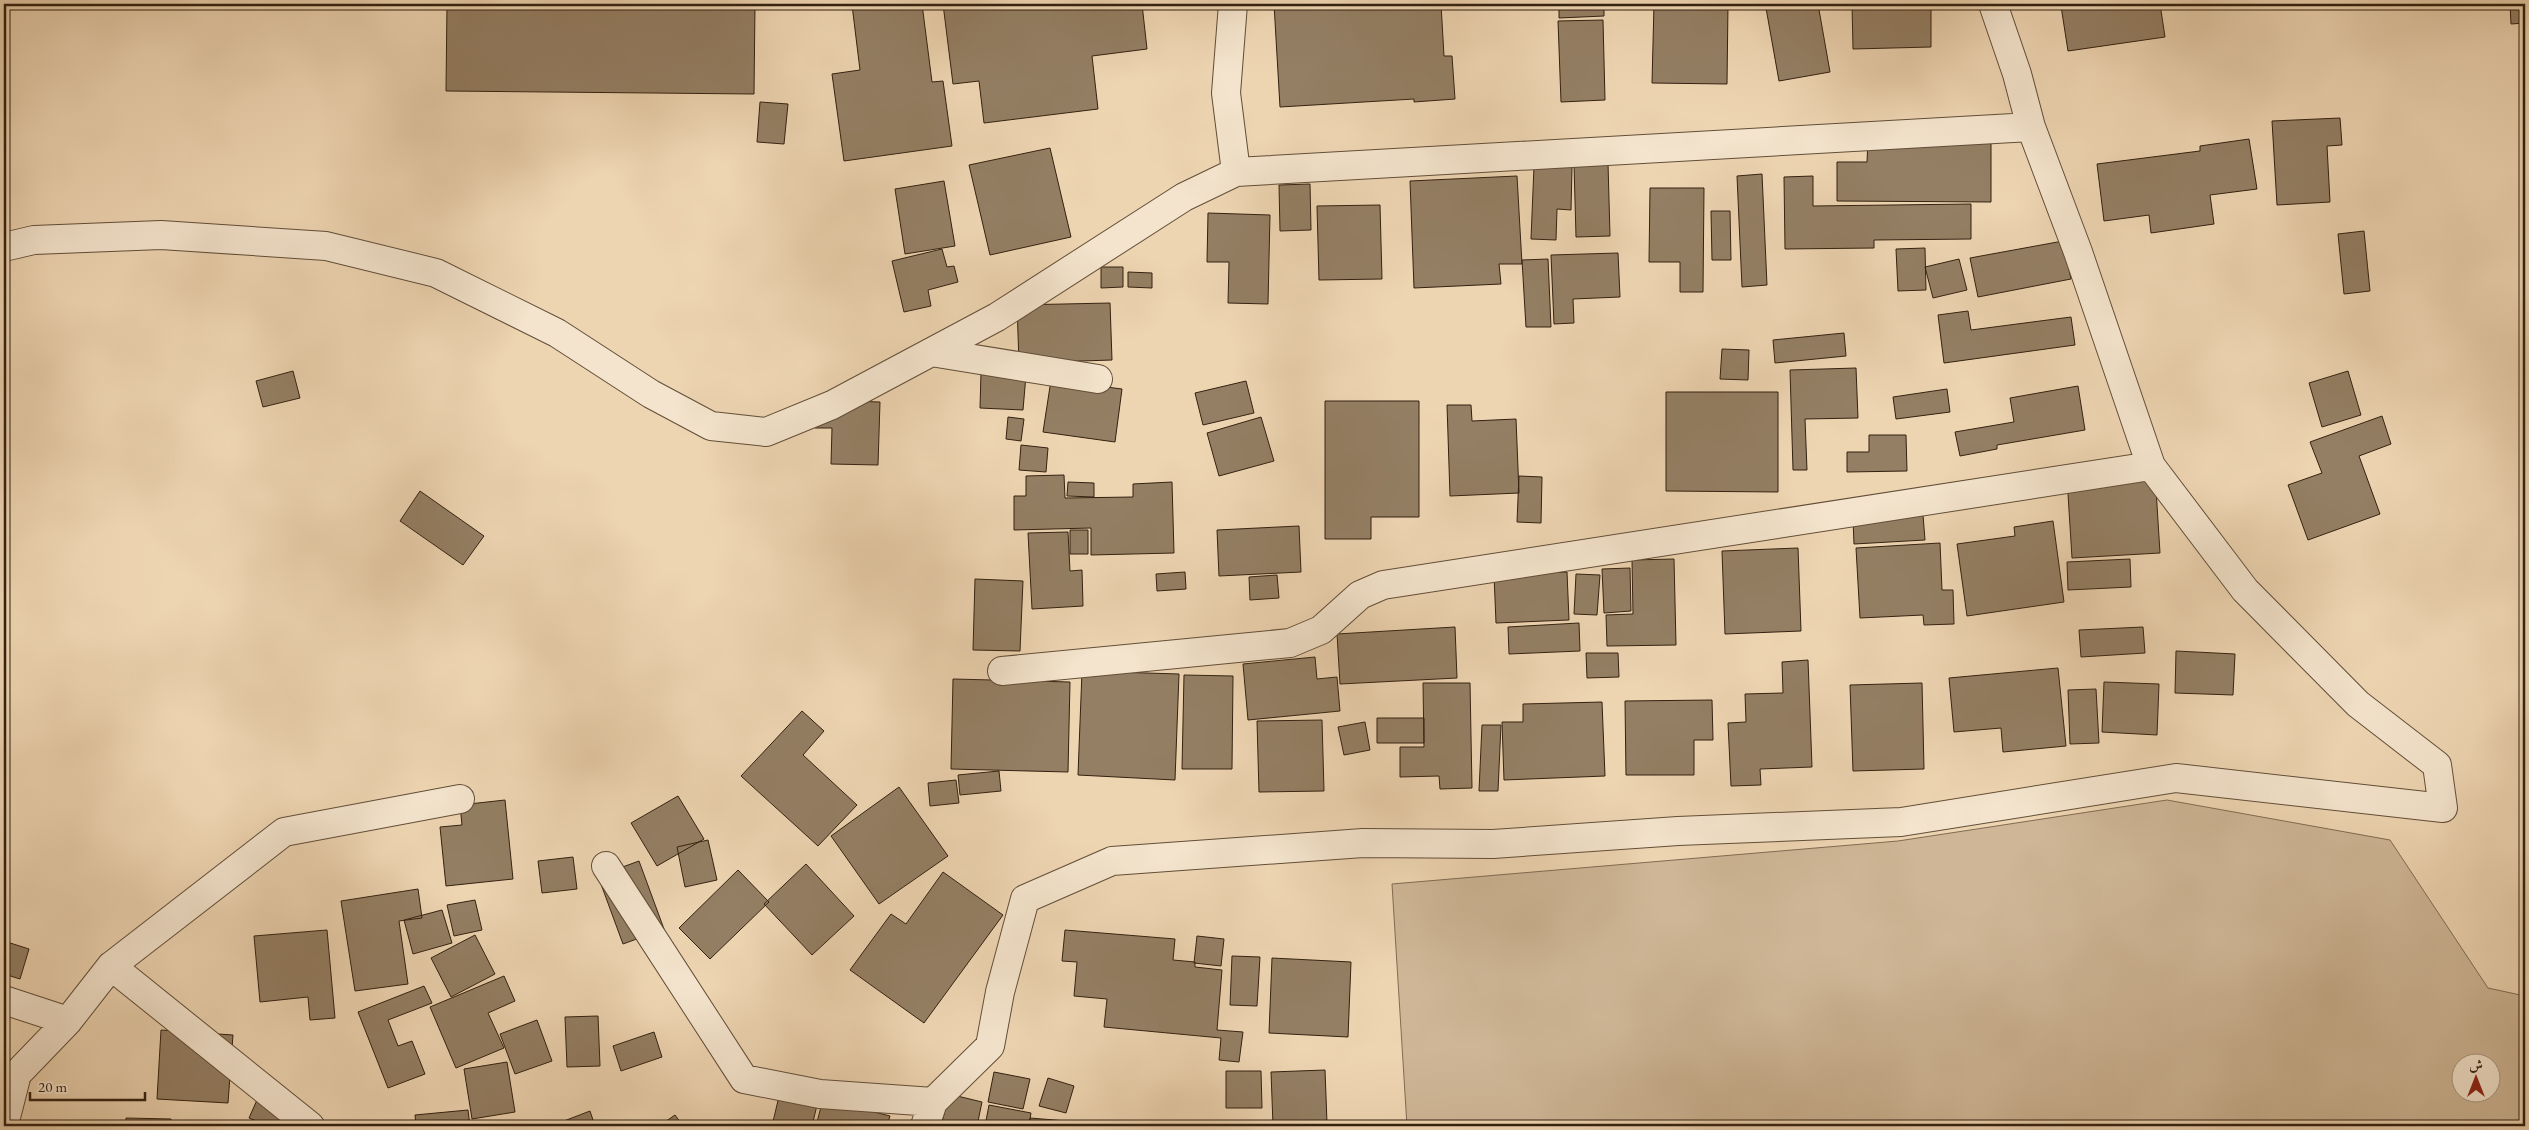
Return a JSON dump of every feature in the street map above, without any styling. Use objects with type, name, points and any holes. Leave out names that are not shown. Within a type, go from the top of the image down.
[{"type":"street","points":[[1233,4],[1226,93],[1236,172]]},
{"type":"street","points":[[606,866],[744,1079],[929,1114],[990,1046],[1000,992],[1024,899],[1112,861],[1363,843],[1493,844],[1678,831],[1901,822],[2176,778],[2443,808],[2437,765],[2358,704],[2245,590],[2151,466],[2078,252],[2031,127],[1993,4]]},
{"type":"street","points":[[4,247],[34,240],[161,235],[326,246],[436,273],[557,333],[651,394],[711,426],[766,432],[832,405],[997,317],[1184,197],[1236,172],[2031,127]]},
{"type":"street","points":[[931,352],[1098,379]]},
{"type":"street","points":[[1002,671],[1290,643],[1306,638],[1321,630],[1360,595],[1382,585],[2151,466]]},
{"type":"street","points":[[4,1125],[17,1074],[68,1021],[112,966],[284,832],[460,800]]},
{"type":"street","points":[[112,966],[310,1126]]},
{"type":"street","points":[[4,1000],[68,1021]]},
{"type":"shaded area","points":[[2167,800],[2390,840],[2488,988],[2525,996],[2525,1126],[1407,1126],[1392,884],[1898,841]]},
{"type":"building","points":[[447,4],[755,4],[754,94],[446,91]]},
{"type":"building","points":[[922,4],[932,82],[943,81],[952,146],[844,161],[832,74],[860,70],[852,5]]},
{"type":"building","points":[[943,4],[1142,4],[1147,49],[1092,56],[1098,109],[984,123],[979,81],[953,84]]},
{"type":"building","points":[[1274,4],[1441,4],[1444,56],[1452,56],[1455,99],[1414,102],[1414,99],[1280,107]]},
{"type":"building","points":[[1559,4],[1604,4],[1604,16],[1559,18]]},
{"type":"building","points":[[1654,4],[1728,4],[1727,84],[1652,83]]},
{"type":"building","points":[[1789,4],[1818,4],[1830,72],[1779,81],[1766,8]]},
{"type":"building","points":[[1852,4],[1931,4],[1931,47],[1853,49]]},
{"type":"building","points":[[2075,4],[2160,4],[2165,37],[2068,51],[2061,6]]},
{"type":"building","points":[[2510,4],[2525,4],[2525,23],[2511,24]]},
{"type":"building","points":[[1603,20],[1605,100],[1561,102],[1558,21]]},
{"type":"building","points":[[760,102],[788,104],[784,144],[757,142]]},
{"type":"building","points":[[2340,118],[2342,145],[2327,146],[2330,202],[2277,205],[2272,121]]},
{"type":"building","points":[[1868,139],[1991,139],[1991,202],[1837,201],[1837,162],[1867,162]]},
{"type":"building","points":[[2249,139],[2257,189],[2210,195],[2214,224],[2151,233],[2149,215],[2104,221],[2097,164],[2200,151],[2200,146]]},
{"type":"building","points":[[1050,148],[1071,237],[990,255],[969,165]]},
{"type":"building","points":[[1608,163],[1610,236],[1576,237],[1574,164]]},
{"type":"building","points":[[1534,166],[1572,167],[1571,210],[1557,209],[1556,240],[1531,239]]},
{"type":"building","points":[[1762,174],[1767,285],[1742,287],[1737,176]]},
{"type":"building","points":[[1517,176],[1522,264],[1499,264],[1501,284],[1414,288],[1410,181]]},
{"type":"building","points":[[1813,176],[1813,206],[1971,204],[1971,239],[1874,240],[1874,248],[1785,249],[1784,177]]},
{"type":"building","points":[[944,181],[955,246],[905,254],[895,189]]},
{"type":"building","points":[[1310,184],[1311,230],[1280,231],[1279,185]]},
{"type":"building","points":[[1650,188],[1704,188],[1703,292],[1680,292],[1680,262],[1649,262]]},
{"type":"building","points":[[1380,205],[1382,279],[1319,280],[1317,206]]},
{"type":"building","points":[[1711,211],[1730,211],[1731,260],[1712,260]]},
{"type":"building","points":[[1208,213],[1270,215],[1268,304],[1228,303],[1229,262],[1207,262]]},
{"type":"building","points":[[2364,231],[2370,291],[2344,294],[2338,234]]},
{"type":"building","points":[[2063,241],[2071,279],[1978,297],[1970,258]]},
{"type":"building","points":[[1925,248],[1926,290],[1898,291],[1896,249]]},
{"type":"building","points":[[942,249],[947,267],[954,266],[958,282],[928,290],[931,306],[904,312],[892,261]]},
{"type":"building","points":[[1618,253],[1620,297],[1573,299],[1574,323],[1554,324],[1551,255]]},
{"type":"building","points":[[1548,259],[1551,327],[1526,327],[1522,260]]},
{"type":"building","points":[[1959,259],[1967,290],[1933,298],[1925,267]]},
{"type":"building","points":[[1101,267],[1123,267],[1123,287],[1101,288]]},
{"type":"building","points":[[1128,272],[1152,273],[1152,288],[1128,287]]},
{"type":"building","points":[[1110,303],[1112,360],[1019,363],[1017,305]]},
{"type":"building","points":[[1968,311],[1971,330],[2071,317],[2075,345],[1944,363],[1938,315]]},
{"type":"building","points":[[1844,333],[1846,356],[1775,363],[1773,340]]},
{"type":"building","points":[[1722,349],[1749,350],[1748,380],[1720,379]]},
{"type":"building","points":[[1856,368],[1858,418],[1805,419],[1807,470],[1793,470],[1790,370]]},
{"type":"building","points":[[293,371],[300,398],[263,407],[256,381]]},
{"type":"building","points":[[2348,371],[2361,415],[2322,427],[2309,383]]},
{"type":"building","points":[[981,373],[1026,375],[1023,410],[980,408]]},
{"type":"building","points":[[1051,380],[1122,389],[1115,442],[1043,432]]},
{"type":"building","points":[[1246,381],[1254,413],[1203,425],[1195,393]]},
{"type":"building","points":[[2078,386],[2085,430],[1997,445],[1997,449],[1960,456],[1955,432],[2014,422],[2010,398]]},
{"type":"building","points":[[1947,389],[1950,412],[1896,419],[1893,397]]},
{"type":"building","points":[[1666,392],[1778,392],[1778,492],[1666,491]]},
{"type":"building","points":[[816,400],[880,402],[878,465],[831,464],[832,428],[815,428]]},
{"type":"building","points":[[1325,401],[1419,401],[1419,517],[1371,517],[1371,539],[1325,539]]},
{"type":"building","points":[[1447,405],[1471,405],[1472,421],[1516,419],[1519,493],[1450,496]]},
{"type":"building","points":[[2382,416],[2391,444],[2359,456],[2380,514],[2308,540],[2288,485],[2322,473],[2310,442]]},
{"type":"building","points":[[1008,417],[1024,419],[1021,441],[1006,439]]},
{"type":"building","points":[[1261,417],[1274,461],[1219,476],[1207,433]]},
{"type":"building","points":[[1869,435],[1906,435],[1907,471],[1847,472],[1847,452],[1869,452]]},
{"type":"building","points":[[1021,445],[1048,448],[1046,472],[1019,470]]},
{"type":"building","points":[[2155,473],[2160,553],[2072,558],[2067,478]]},
{"type":"building","points":[[1064,475],[1065,498],[1133,497],[1133,484],[1172,482],[1174,553],[1091,555],[1091,528],[1014,530],[1014,496],[1026,496],[1026,476]]},
{"type":"building","points":[[1519,476],[1542,477],[1541,523],[1517,522]]},
{"type":"building","points":[[1068,482],[1094,483],[1094,497],[1067,496]]},
{"type":"building","points":[[420,491],[484,536],[463,565],[400,521]]},
{"type":"building","points":[[1923,515],[1925,540],[1854,544],[1853,519]]},
{"type":"building","points":[[2053,521],[2064,602],[1967,616],[1957,544],[2015,536],[2014,527]]},
{"type":"building","points":[[1299,526],[1301,572],[1219,576],[1217,530]]},
{"type":"building","points":[[1070,530],[1088,530],[1088,554],[1070,554]]},
{"type":"building","points":[[1068,532],[1070,571],[1082,570],[1083,606],[1032,609],[1028,533]]},
{"type":"building","points":[[1940,543],[1942,590],[1953,590],[1954,624],[1924,625],[1923,615],[1860,618],[1856,548]]},
{"type":"building","points":[[1798,548],[1801,631],[1725,634],[1722,551]]},
{"type":"building","points":[[1674,559],[1676,645],[1607,646],[1606,615],[1633,614],[1632,560]]},
{"type":"building","points":[[2130,559],[2131,587],[2068,590],[2067,562]]},
{"type":"building","points":[[1630,568],[1631,611],[1604,613],[1602,569]]},
{"type":"building","points":[[1185,572],[1186,589],[1157,591],[1156,574]]},
{"type":"building","points":[[1567,572],[1569,620],[1496,623],[1494,575]]},
{"type":"building","points":[[1576,574],[1600,575],[1597,615],[1574,614]]},
{"type":"building","points":[[1277,575],[1279,598],[1250,600],[1249,577]]},
{"type":"building","points":[[975,579],[1023,581],[1020,651],[973,650]]},
{"type":"building","points":[[1579,623],[1580,651],[1509,654],[1508,627]]},
{"type":"building","points":[[1455,627],[1457,678],[1340,684],[1337,634]]},
{"type":"building","points":[[2143,627],[2145,653],[2081,657],[2079,630]]},
{"type":"building","points":[[2176,651],[2235,654],[2233,695],[2175,693]]},
{"type":"building","points":[[1586,653],[1618,653],[1619,677],[1587,678]]},
{"type":"building","points":[[1315,657],[1317,679],[1337,677],[1340,711],[1248,720],[1243,664]]},
{"type":"building","points":[[1808,660],[1812,767],[1760,769],[1761,785],[1731,786],[1728,723],[1746,722],[1745,694],[1783,693],[1782,662]]},
{"type":"building","points":[[2058,668],[2066,746],[2003,752],[2001,728],[1954,732],[1949,678]]},
{"type":"building","points":[[1082,671],[1179,674],[1175,780],[1078,775]]},
{"type":"building","points":[[1184,675],[1233,676],[1232,769],[1182,769]]},
{"type":"building","points":[[953,679],[1070,682],[1068,772],[951,769]]},
{"type":"building","points":[[2104,682],[2159,684],[2157,735],[2102,732]]},
{"type":"building","points":[[1423,683],[1470,683],[1472,788],[1440,789],[1439,776],[1400,777],[1400,747],[1424,747]]},
{"type":"building","points":[[1922,683],[1924,769],[1853,771],[1850,685]]},
{"type":"building","points":[[2096,689],[2099,743],[2070,744],[2068,690]]},
{"type":"building","points":[[1712,700],[1713,740],[1694,740],[1694,775],[1626,775],[1625,701]]},
{"type":"building","points":[[1602,702],[1605,776],[1504,780],[1502,722],[1523,722],[1523,704]]},
{"type":"building","points":[[802,711],[824,731],[803,755],[857,805],[818,846],[741,776]]},
{"type":"building","points":[[1377,718],[1424,718],[1424,743],[1377,743]]},
{"type":"building","points":[[1322,720],[1324,791],[1259,792],[1257,721]]},
{"type":"building","points":[[1365,722],[1370,750],[1344,755],[1338,727]]},
{"type":"building","points":[[1482,725],[1501,725],[1498,791],[1479,791]]},
{"type":"building","points":[[999,771],[1001,791],[960,795],[958,775]]},
{"type":"building","points":[[956,780],[959,803],[930,806],[928,783]]},
{"type":"building","points":[[899,787],[948,856],[879,904],[831,836]]},
{"type":"building","points":[[678,796],[704,839],[657,866],[631,823]]},
{"type":"building","points":[[505,800],[513,879],[446,886],[440,827],[462,825],[460,805]]},
{"type":"building","points":[[708,840],[717,880],[685,887],[677,847]]},
{"type":"building","points":[[573,857],[577,889],[542,893],[538,861]]},
{"type":"building","points":[[639,861],[664,929],[623,944],[598,876]]},
{"type":"building","points":[[806,864],[854,916],[812,955],[764,904]]},
{"type":"building","points":[[738,870],[769,902],[710,959],[679,928]]},
{"type":"building","points":[[943,872],[1003,915],[924,1023],[850,970],[891,914],[906,924]]},
{"type":"building","points":[[418,889],[422,918],[399,921],[408,984],[355,991],[341,901]]},
{"type":"building","points":[[475,900],[482,930],[454,936],[447,905]]},
{"type":"building","points":[[442,910],[452,943],[413,954],[404,920]]},
{"type":"building","points":[[327,930],[335,1018],[310,1020],[308,997],[260,1002],[254,936]]},
{"type":"building","points":[[1065,930],[1175,939],[1173,960],[1195,962],[1195,967],[1222,970],[1217,1030],[1243,1032],[1239,1062],[1219,1060],[1221,1038],[1104,1027],[1107,999],[1074,996],[1077,962],[1062,961]]},
{"type":"building","points":[[475,935],[495,974],[451,997],[431,958]]},
{"type":"building","points":[[1197,936],[1224,939],[1221,966],[1194,963]]},
{"type":"building","points":[[4,941],[29,949],[20,979],[4,974]]},
{"type":"building","points":[[1232,956],[1260,957],[1257,1006],[1230,1005]]},
{"type":"building","points":[[1272,958],[1351,962],[1348,1037],[1269,1033]]},
{"type":"building","points":[[504,976],[515,1001],[488,1013],[504,1048],[456,1068],[430,1007]]},
{"type":"building","points":[[424,986],[432,1003],[388,1020],[398,1046],[412,1041],[425,1074],[388,1088],[358,1012]]},
{"type":"building","points":[[598,1016],[600,1066],[567,1067],[565,1017]]},
{"type":"building","points":[[537,1020],[552,1061],[515,1074],[500,1034]]},
{"type":"building","points":[[161,1030],[233,1035],[228,1103],[157,1099]]},
{"type":"building","points":[[654,1032],[662,1057],[621,1071],[613,1046]]},
{"type":"building","points":[[507,1062],[515,1112],[472,1119],[464,1069]]},
{"type":"building","points":[[1325,1070],[1327,1123],[1273,1125],[1271,1072]]},
{"type":"building","points":[[1226,1071],[1261,1071],[1262,1108],[1226,1108]]},
{"type":"building","points":[[994,1072],[1030,1079],[1023,1109],[988,1102]]},
{"type":"building","points":[[1048,1078],[1074,1086],[1066,1113],[1039,1106]]},
{"type":"building","points":[[261,1091],[287,1102],[276,1126],[268,1126],[249,1118]]},
{"type":"building","points":[[780,1092],[818,1101],[812,1126],[772,1126]]},
{"type":"building","points":[[949,1094],[982,1102],[977,1126],[941,1126]]},
{"type":"building","points":[[823,1099],[890,1116],[887,1126],[816,1126]]},
{"type":"building","points":[[989,1105],[1031,1113],[1029,1126],[985,1126]]},
{"type":"building","points":[[468,1110],[470,1126],[416,1126],[415,1115]]},
{"type":"building","points":[[590,1111],[595,1126],[551,1126]]},
{"type":"building","points":[[675,1115],[683,1126],[659,1126]]},
{"type":"building","points":[[126,1118],[171,1119],[171,1126],[126,1126]]},
{"type":"building","points":[[1030,1118],[1079,1122],[1079,1126],[1029,1126]]}]
